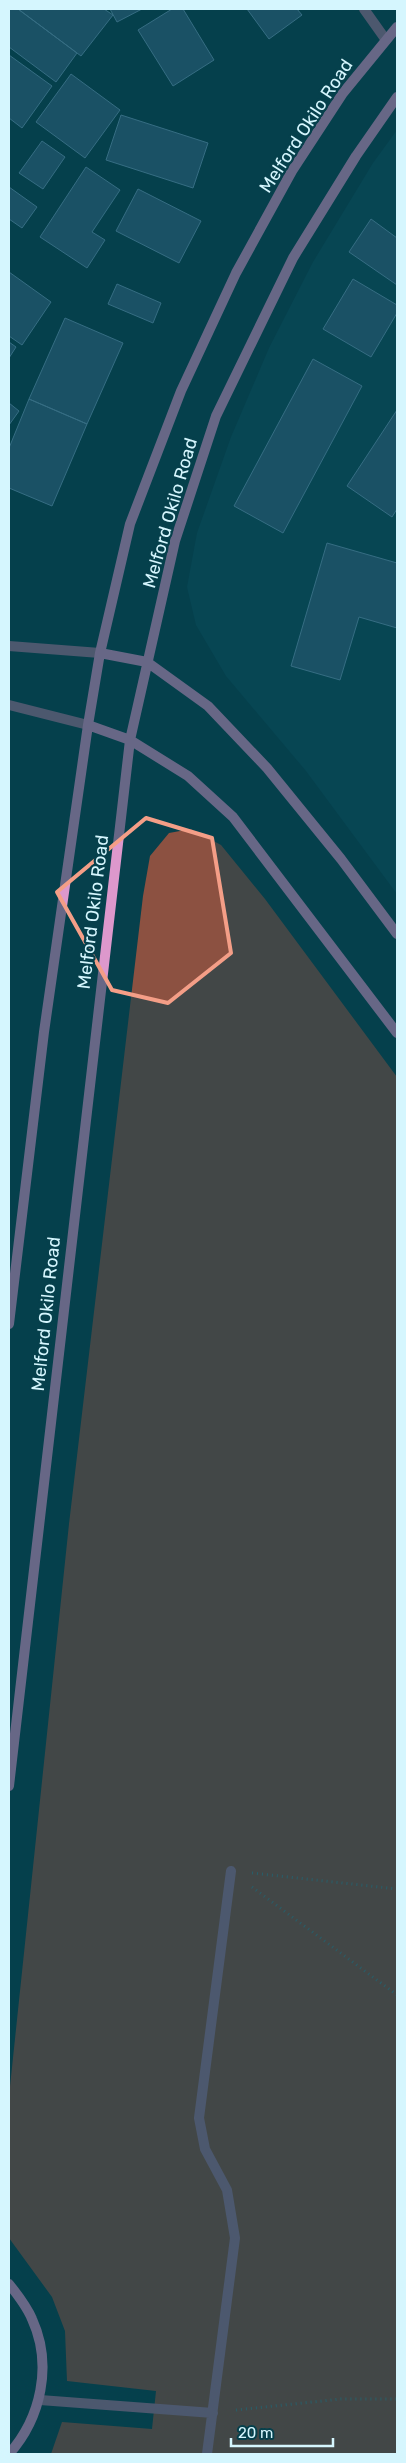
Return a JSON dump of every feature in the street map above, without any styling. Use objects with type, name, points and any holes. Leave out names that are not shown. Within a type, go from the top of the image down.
[{"type":"main road","name":"Melford Okilo Road","points":[[9,1324],[44,1032],[88,725],[100,653],[130,524],[181,392],[236,273],[292,171],[343,93],[397,27]]},
{"type":"main road","name":"Melford Okilo Road","points":[[9,1786],[130,740],[147,662],[175,542],[216,416],[293,258],[356,156],[397,97]]},
{"type":"main road","points":[[100,653],[147,662],[208,706],[267,768],[341,859],[397,934]]},
{"type":"main road","points":[[88,725],[130,740],[188,776],[233,816],[397,1033]]},
{"type":"main road","points":[[9,2284],[32,2319],[43,2358],[40,2400],[24,2438],[9,2454]]},
{"type":"street","points":[[364,9],[386,40]]},
{"type":"street","points":[[9,646],[100,653]]},
{"type":"street","points":[[9,705],[88,725]]},
{"type":"street","points":[[207,2454],[235,2238],[227,2190],[205,2149],[198,2118],[232,1871]]},
{"type":"street","points":[[40,2400],[212,2413]]},
{"type":"path","points":[[232,1871],[397,1889]]},
{"type":"path","points":[[232,1871],[397,1995]]},
{"type":"path","points":[[212,2413],[341,2399],[397,2398]]},
{"type":"highlighted area","points":[[146,818],[212,838],[231,953],[168,1003],[112,990],[57,892]]},
{"type":"shaded area","points":[[397,130],[397,894],[306,771],[226,676],[196,625],[187,587],[197,533],[231,437],[269,348],[313,262],[373,163]]},
{"type":"shaded area","points":[[191,829],[221,845],[265,899],[397,1077],[397,2454],[51,2454],[62,2422],[152,2429],[156,2391],[67,2381],[65,2331],[52,2297],[9,2238],[9,2096],[69,1524],[143,896],[150,856],[169,833]]},
{"type":"building","points":[[9,9],[18,9],[77,53],[56,82],[9,47]]},
{"type":"building","points":[[18,9],[104,9],[113,15],[81,56]]},
{"type":"building","points":[[110,9],[142,9],[117,22]]},
{"type":"building","points":[[172,9],[183,9],[214,60],[173,86],[138,30]]},
{"type":"building","points":[[247,9],[297,9],[302,15],[269,39]]},
{"type":"building","points":[[9,55],[52,86],[22,128],[9,118]]},
{"type":"building","points":[[71,74],[120,110],[85,158],[36,122]]},
{"type":"building","points":[[121,115],[208,143],[193,188],[106,160]]},
{"type":"building","points":[[42,141],[65,157],[43,189],[19,173]]},
{"type":"building","points":[[86,167],[120,190],[92,232],[105,240],[87,268],[40,237]]},
{"type":"building","points":[[9,187],[37,207],[22,228],[9,219]]},
{"type":"building","points":[[138,189],[201,221],[179,263],[116,231]]},
{"type":"building","points":[[371,219],[397,238],[397,285],[349,252]]},
{"type":"building","points":[[9,272],[51,302],[22,345],[9,336]]},
{"type":"building","points":[[353,279],[397,305],[397,313],[371,357],[323,329]]},
{"type":"building","points":[[117,284],[161,303],[153,323],[108,304]]},
{"type":"building","points":[[65,318],[123,343],[87,424],[29,399]]},
{"type":"building","points":[[9,342],[16,347],[9,358]]},
{"type":"building","points":[[313,359],[362,386],[283,533],[234,506]]},
{"type":"building","points":[[29,399],[87,424],[52,506],[9,488],[9,448]]},
{"type":"building","points":[[9,403],[19,411],[9,425]]},
{"type":"building","points":[[397,410],[397,509],[392,517],[347,486]]},
{"type":"building","points":[[327,543],[397,563],[397,628],[359,617],[340,680],[291,666]]}]
